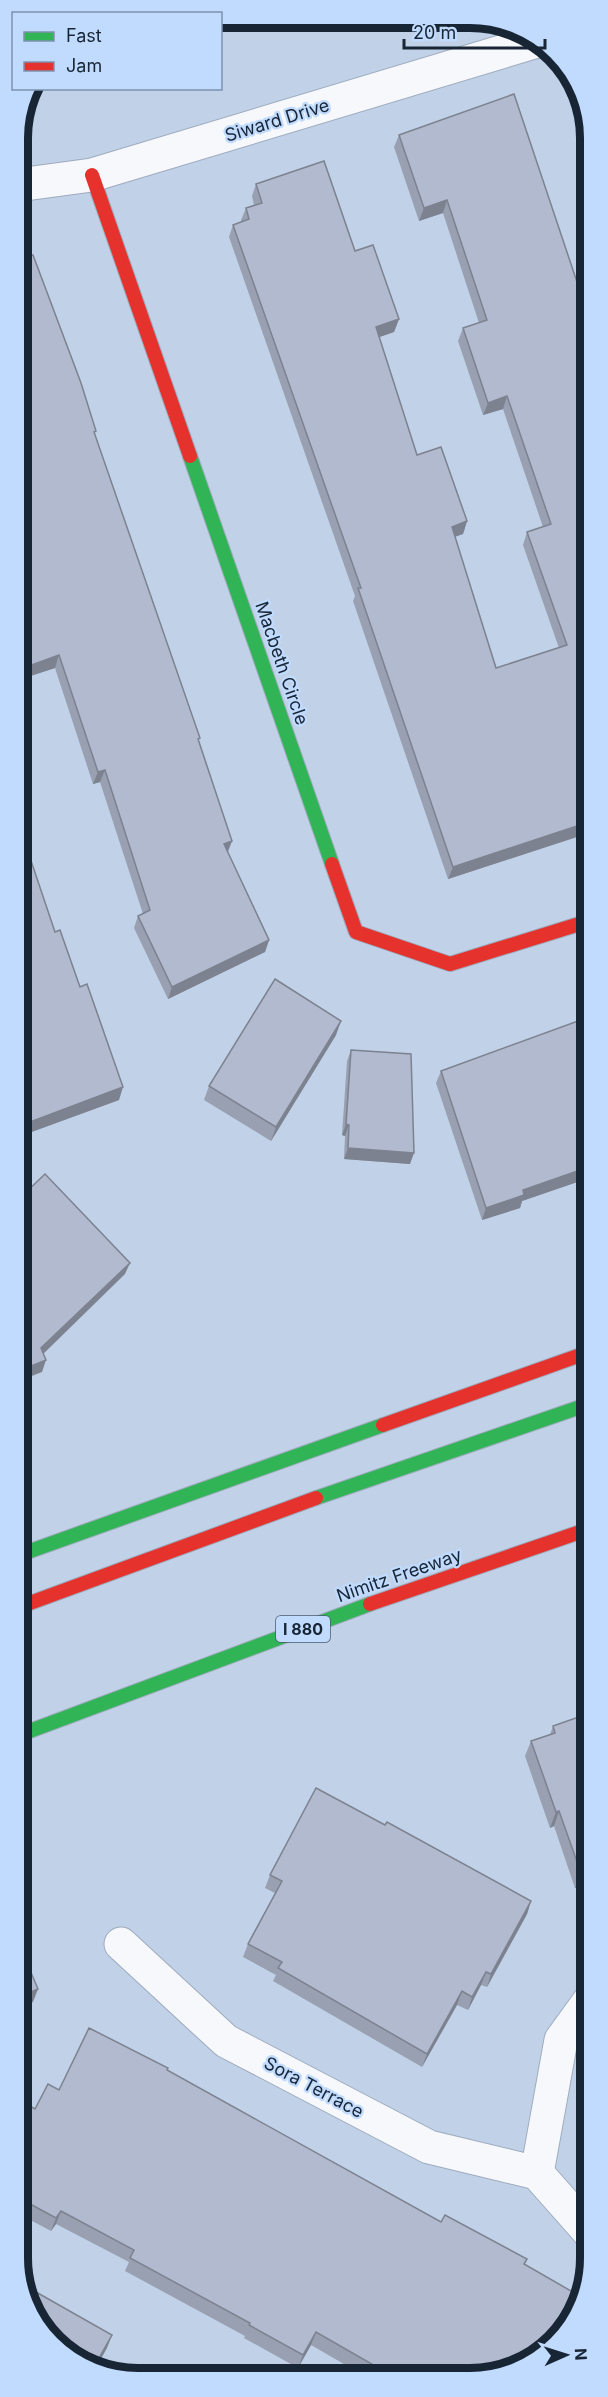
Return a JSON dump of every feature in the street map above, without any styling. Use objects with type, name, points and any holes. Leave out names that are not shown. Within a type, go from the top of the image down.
[{"type":"main road","name":"Macbeth Circle","points":[[92,175],[356,932],[450,964],[580,924]]},
{"type":"main road","points":[[28,1552],[579,1355]]},
{"type":"main road","points":[[28,1604],[359,1482],[579,1407]]},
{"type":"main road","name":"Nimitz Freeway","points":[[28,1732],[403,1592],[579,1533]]},
{"type":"street","name":"Siward Drive","points":[[29,184],[92,175],[526,44]]},
{"type":"street","name":"Sora Terrace","points":[[122,1944],[226,2041],[429,2147],[537,2173]]},
{"type":"street","points":[[579,2015],[561,2040],[537,2173],[579,2221]]},
{"type":"building","points":[[514,94],[578,285],[580,285],[580,825],[453,867],[358,588],[361,588],[233,225],[249,219],[246,208],[262,203],[256,184],[324,161],[355,251],[373,245],[399,319],[376,327],[417,455],[441,447],[467,521],[452,527],[496,668],[567,645],[527,532],[551,524],[507,396],[488,403],[463,328],[487,320],[447,200],[424,208],[399,135]]},
{"type":"building","points":[[33,255],[81,383],[96,431],[94,432],[200,738],[198,739],[232,841],[224,844],[269,940],[172,987],[138,916],[150,910],[105,770],[98,772],[59,655],[29,666],[29,256]]},
{"type":"building","points":[[29,854],[55,932],[60,930],[80,987],[87,984],[123,1087],[30,1122]]},
{"type":"building","points":[[275,979],[341,1021],[276,1127],[209,1086]]},
{"type":"building","points":[[580,1020],[580,1170],[523,1190],[524,1195],[486,1208],[441,1071]]},
{"type":"building","points":[[351,1050],[411,1054],[414,1153],[348,1148],[349,1125],[346,1124]]},
{"type":"building","points":[[45,1174],[130,1263],[41,1348],[46,1360],[28,1367],[29,1190]]},
{"type":"building","points":[[579,1717],[579,1868],[559,1811],[556,1812],[531,1741],[555,1733],[553,1726]]},
{"type":"building","points":[[316,1788],[385,1825],[387,1822],[531,1901],[491,1974],[486,1972],[472,1997],[462,1991],[427,2054],[278,1968],[282,1962],[248,1944],[282,1881],[270,1875]]},
{"type":"building","points":[[28,1966],[38,1989],[28,1993]]},
{"type":"building","points":[[89,2028],[168,2068],[167,2070],[441,2222],[445,2215],[527,2259],[524,2264],[574,2294],[557,2325],[536,2325],[536,2346],[498,2365],[484,2368],[379,2368],[316,2332],[303,2355],[249,2325],[250,2323],[130,2258],[134,2250],[61,2211],[56,2218],[28,2203],[28,2110],[30,2106],[35,2109],[48,2084],[59,2090]]},
{"type":"building","points":[[36,2292],[112,2335],[98,2360],[72,2346],[56,2331],[47,2320],[34,2295]]},
{"type":"traffic: fast","points":[[190,456],[332,864]]},
{"type":"traffic: fast","points":[[316,1498],[579,1407]]},
{"type":"traffic: fast","points":[[28,1552],[383,1425]]},
{"type":"traffic: fast","points":[[28,1732],[370,1604]]},
{"type":"traffic: jam","points":[[92,175],[190,456]]},
{"type":"traffic: jam","points":[[332,864],[356,932],[450,964],[580,924]]},
{"type":"traffic: jam","points":[[383,1425],[579,1355]]},
{"type":"traffic: jam","points":[[28,1604],[316,1498]]},
{"type":"traffic: jam","points":[[370,1604],[579,1532]]}]
